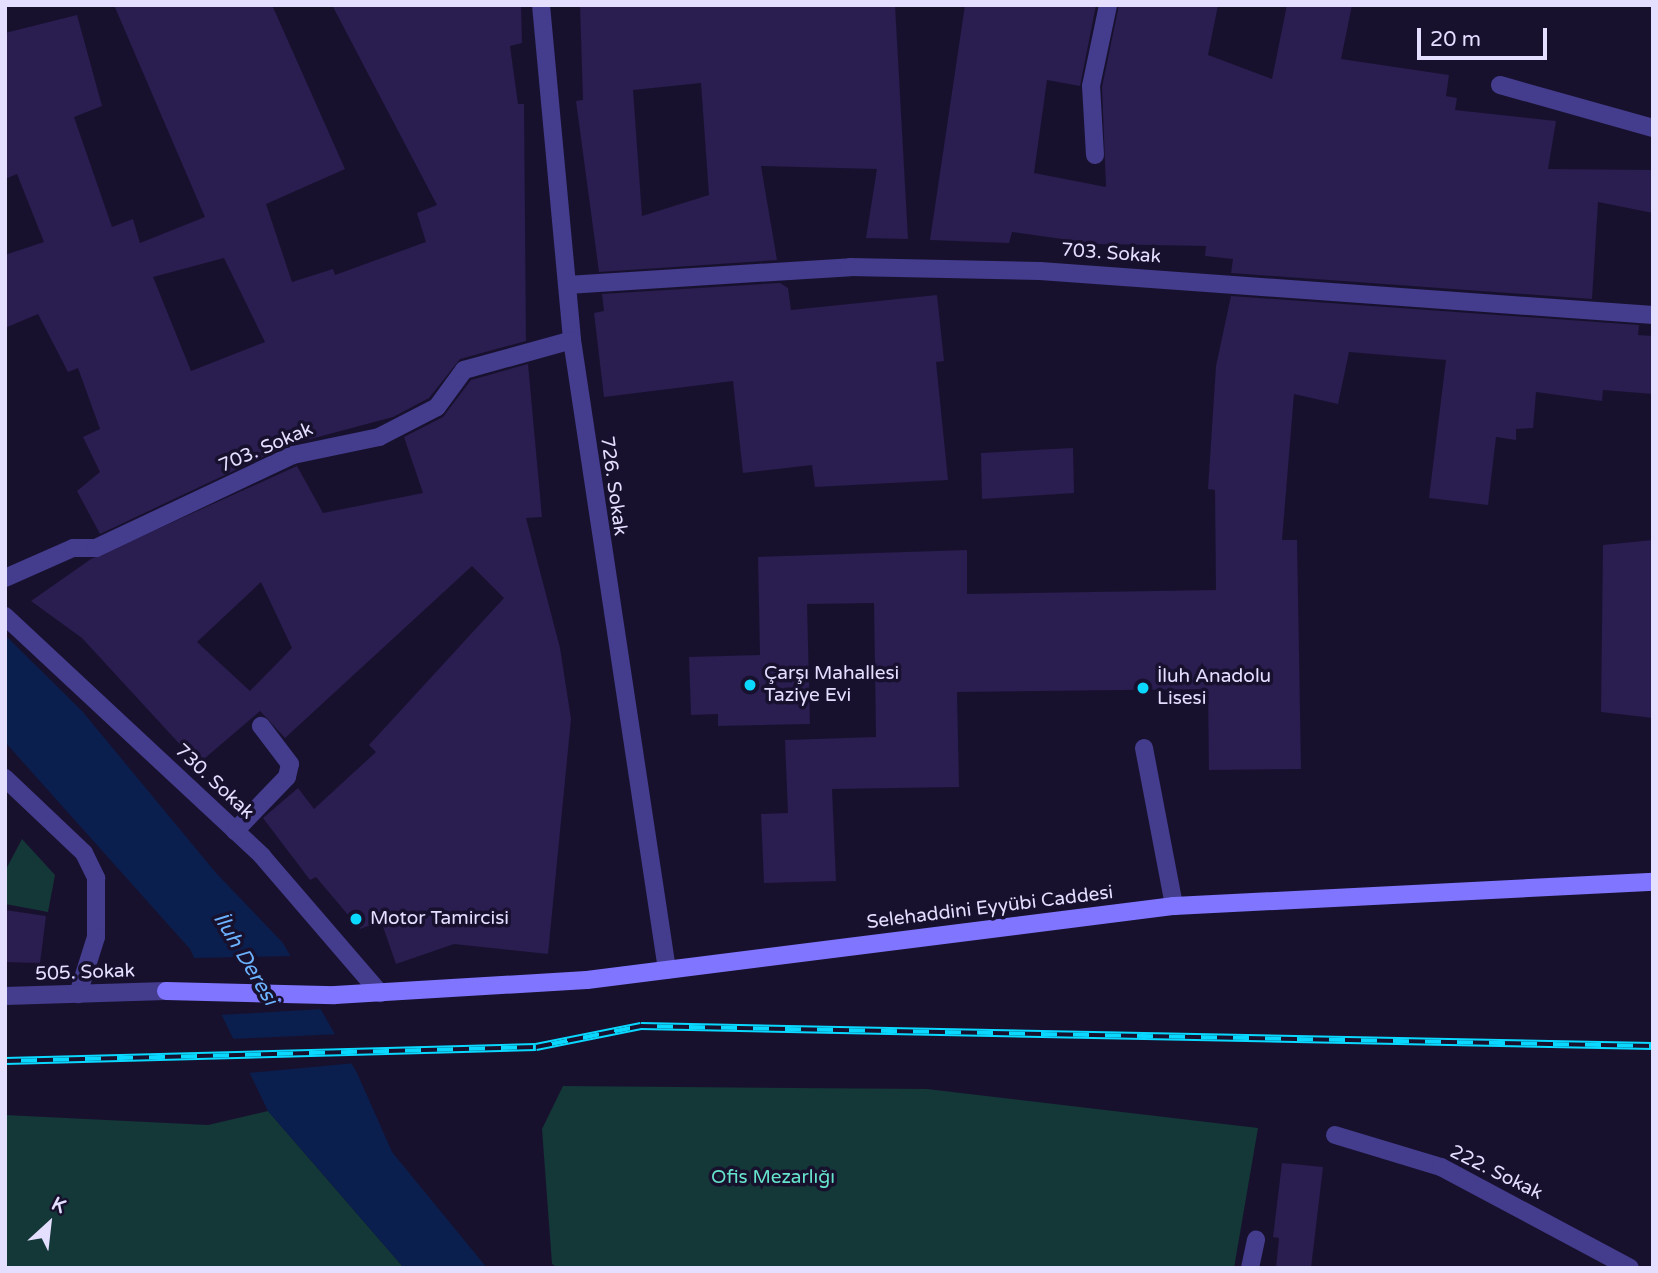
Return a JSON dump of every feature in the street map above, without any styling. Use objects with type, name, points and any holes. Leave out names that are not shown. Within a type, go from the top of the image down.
[{"type":"main road","name":"Selehaddini Eyyübi Caddesi","points":[[166,991],[335,995],[380,993],[667,970],[1174,906],[1653,882]]},
{"type":"street","name":"726. Sokak","points":[[541,5],[572,340],[667,970]]},
{"type":"street","points":[[1095,155],[1091,86],[1108,5]]},
{"type":"street","points":[[1500,85],[1653,128]]},
{"type":"street","name":"703. Sokak","points":[[566,285],[850,267],[1040,271],[1653,315]]},
{"type":"street","name":"703. Sokak","points":[[5,578],[73,548],[96,548],[293,455],[379,437],[437,407],[464,370],[572,340]]},
{"type":"street","name":"730. Sokak","points":[[5,616],[235,831],[380,993]]},
{"type":"street","points":[[235,831],[287,777],[290,764],[261,726]]},
{"type":"street","points":[[1144,748],[1174,906]]},
{"type":"street","points":[[5,778],[84,853],[96,877],[96,937],[78,994]]},
{"type":"street","name":"505. Sokak","points":[[5,996],[166,991]]},
{"type":"street","name":"222. Sokak","points":[[1335,1135],[1441,1167],[1630,1268]]},
{"type":"street","points":[[1250,1268],[1256,1240]]},
{"type":"green space","points":[[22,839],[55,875],[48,912],[5,904],[5,871]]},
{"type":"green space","name":"Ofis Mezarlığı","points":[[563,1086],[927,1089],[1258,1128],[1234,1268],[558,1268],[552,1264],[542,1129]]},
{"type":"green space","points":[[268,1111],[404,1268],[5,1268],[5,1115],[208,1125]]},
{"type":"water","name":"İluh Deresi","points":[[5,635],[82,711],[216,873],[283,943],[357,1073],[392,1152],[487,1268],[404,1268],[268,1111],[190,949],[5,742]]},
{"type":"pier","points":[[295,956],[325,1009],[219,1015],[191,958]]},
{"type":"pier","points":[[340,1034],[356,1063],[248,1073],[231,1039]]},
{"type":"building","points":[[114,5],[272,5],[345,169],[266,204],[292,282],[333,269],[335,275],[426,242],[417,213],[437,205],[332,5],[521,5],[522,43],[510,46],[518,104],[524,104],[526,341],[460,359],[429,398],[393,417],[288,445],[100,534],[77,491],[100,472],[83,437],[100,429],[78,368],[68,372],[38,314],[5,328],[5,255],[44,242],[17,174],[5,179],[5,33],[77,15],[102,106],[74,117],[112,227],[133,219],[140,243],[205,217]],"holes":[[[224,258],[265,342],[191,371],[153,277]]]},
{"type":"building","points":[[580,5],[895,5],[908,239],[866,238],[877,169],[761,166],[777,260],[599,272],[576,101],[583,100]],"holes":[[[701,83],[709,195],[642,216],[633,90]]]},
{"type":"building","points":[[965,5],[1096,5],[1080,86],[1047,80],[1034,173],[1106,187],[1102,87],[1119,5],[1218,5],[1208,55],[1272,79],[1287,5],[1352,5],[1341,59],[1449,75],[1446,96],[1457,98],[1455,110],[1556,121],[1548,169],[1653,170],[1653,213],[1598,202],[1592,299],[1231,273],[1233,259],[1205,256],[1206,246],[1098,244],[1012,232],[1009,243],[930,240]]},
{"type":"building","points":[[780,283],[788,288],[791,310],[937,295],[944,361],[936,362],[948,480],[815,487],[812,465],[743,473],[733,381],[604,397],[594,313],[604,311],[602,294]]},
{"type":"building","points":[[1231,296],[1639,325],[1638,335],[1653,336],[1653,394],[1603,390],[1602,401],[1536,392],[1533,428],[1516,429],[1516,440],[1496,437],[1488,505],[1429,498],[1446,360],[1349,352],[1338,404],[1294,394],[1282,540],[1297,540],[1301,769],[1209,770],[1208,689],[957,692],[959,787],[832,789],[836,881],[764,883],[761,814],[788,813],[785,740],[876,737],[874,603],[807,604],[810,724],[718,726],[718,714],[691,715],[689,657],[760,655],[758,557],[967,550],[967,594],[1216,590],[1215,490],[1208,489],[1216,366]]},
{"type":"building","points":[[528,364],[542,517],[526,518],[560,648],[571,719],[548,954],[454,944],[396,964],[381,921],[360,929],[316,877],[310,880],[263,818],[298,788],[314,809],[376,752],[369,745],[504,598],[472,566],[285,738],[260,711],[198,764],[82,638],[31,601],[91,559],[297,466],[323,513],[423,493],[404,437],[443,417],[471,380]],"holes":[[[261,582],[292,648],[250,691],[197,642]]]},
{"type":"building","points":[[1073,448],[1074,493],[982,499],[981,453]]},
{"type":"building","points":[[1653,540],[1653,718],[1601,712],[1603,545]]},
{"type":"building","points":[[5,910],[46,916],[40,963],[5,962]]},
{"type":"building","points":[[1282,1163],[1323,1167],[1311,1268],[1276,1268],[1279,1238],[1273,1237]]},
{"type":"railway","points":[[5,1061],[536,1047],[641,1026],[1653,1046]]},
{"type":"place","name":"Çarşı Mahallesi Taziye Evi","points":[[750,685]]},
{"type":"place","name":"İluh Anadolu Lisesi","points":[[1143,688]]},
{"type":"place","name":"Motor Tamircisi","points":[[356,919]]}]
